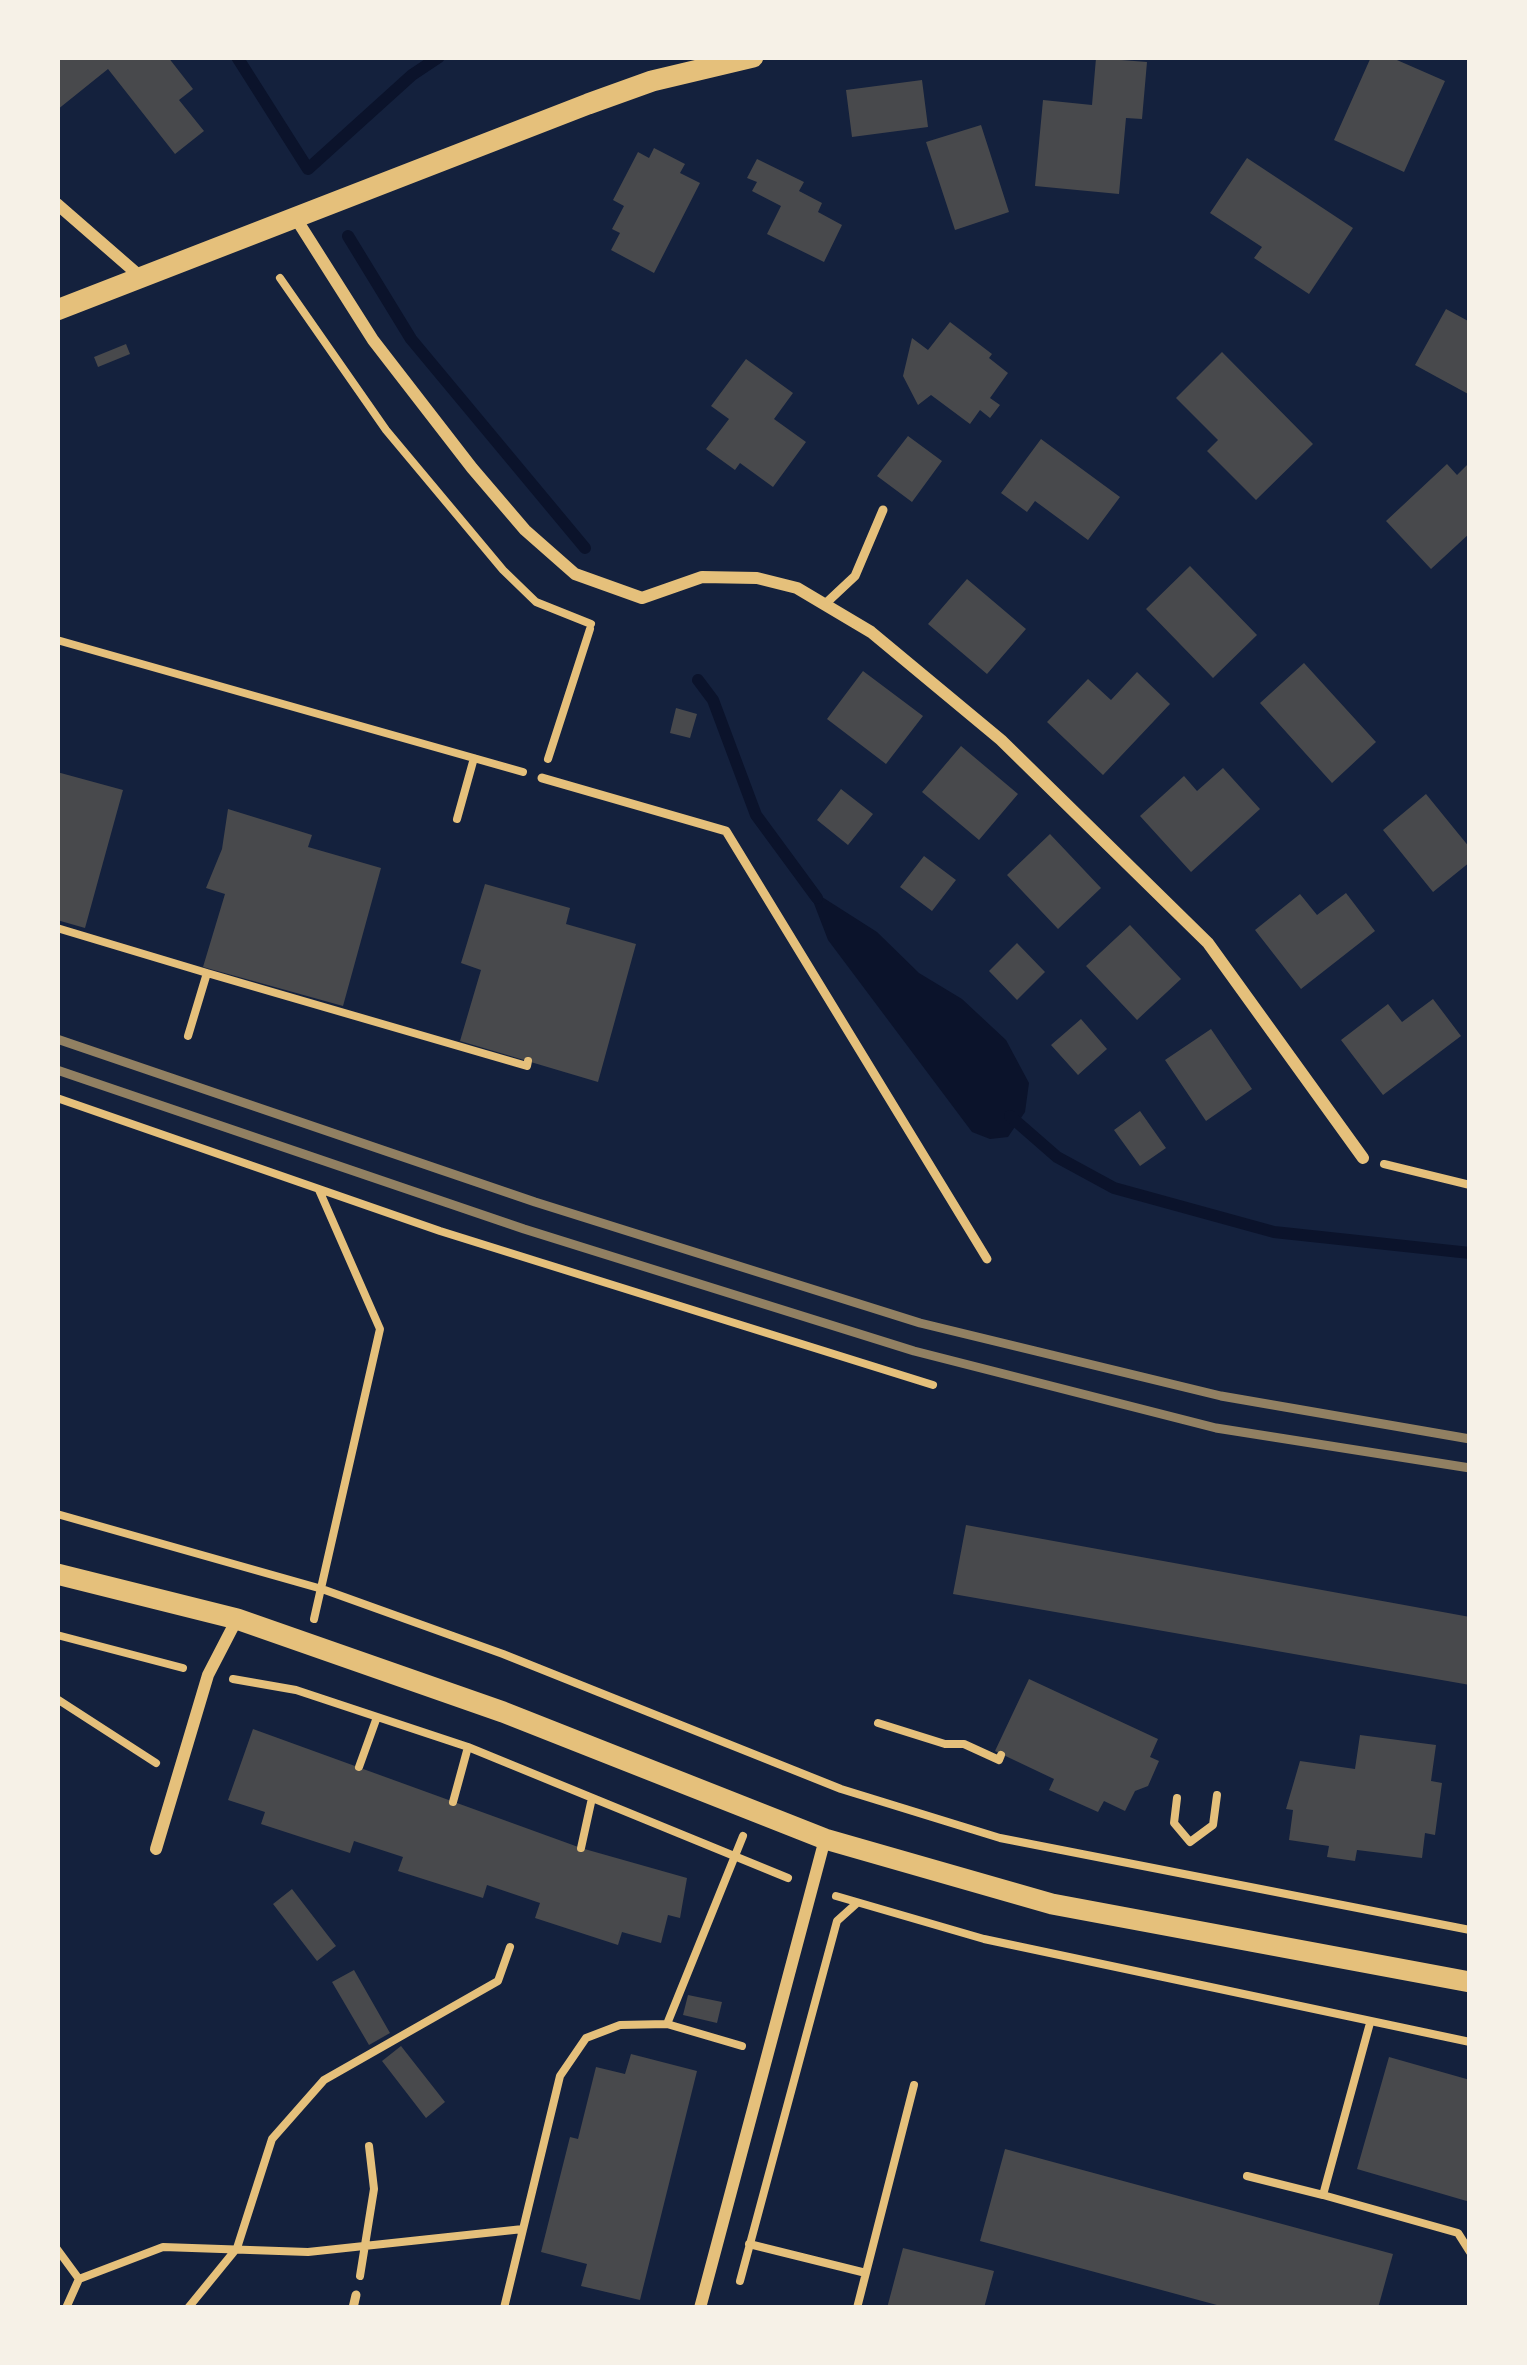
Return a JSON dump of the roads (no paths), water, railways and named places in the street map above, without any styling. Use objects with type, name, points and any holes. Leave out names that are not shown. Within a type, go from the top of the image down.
[{"type":"street","points":[[57,310],[652,81],[753,57]]},
{"type":"street","points":[[57,204],[142,278]]},
{"type":"street","points":[[295,217],[373,340],[524,530],[575,574],[642,598],[702,577],[757,578],[797,588],[871,632],[1001,740],[1102,834],[1208,943],[1363,1158]]},
{"type":"street","points":[[57,1574],[237,1618],[503,1712],[825,1839],[1052,1904],[1470,1982]]},
{"type":"street","points":[[156,1849],[208,1675],[237,1618]]},
{"type":"street","points":[[700,2308],[808,1888],[825,1839]]},
{"type":"lane","points":[[824,605],[855,576],[883,510]]},
{"type":"lane","points":[[542,778],[726,831],[987,1259]]},
{"type":"lane","points":[[353,2308],[356,2295]]},
{"type":"water","points":[[808,888],[877,932],[919,973],[962,999],[1006,1040],[1029,1083],[1025,1112],[1008,1137],[990,1139],[972,1132],[828,940]]},
{"type":"waterway","points":[[237,57],[308,169],[412,75],[439,57]]},
{"type":"waterway","points":[[348,236],[411,339],[585,548]]},
{"type":"waterway","points":[[698,680],[713,700],[756,815],[817,898]]},
{"type":"waterway","points":[[1010,1116],[1057,1157],[1114,1188],[1274,1232],[1470,1253]]},
{"type":"railway","points":[[57,1039],[535,1202],[920,1323],[1221,1396],[1470,1439]]},
{"type":"railway","points":[[57,1070],[524,1229],[914,1351],[1216,1428],[1470,1468]]}]
